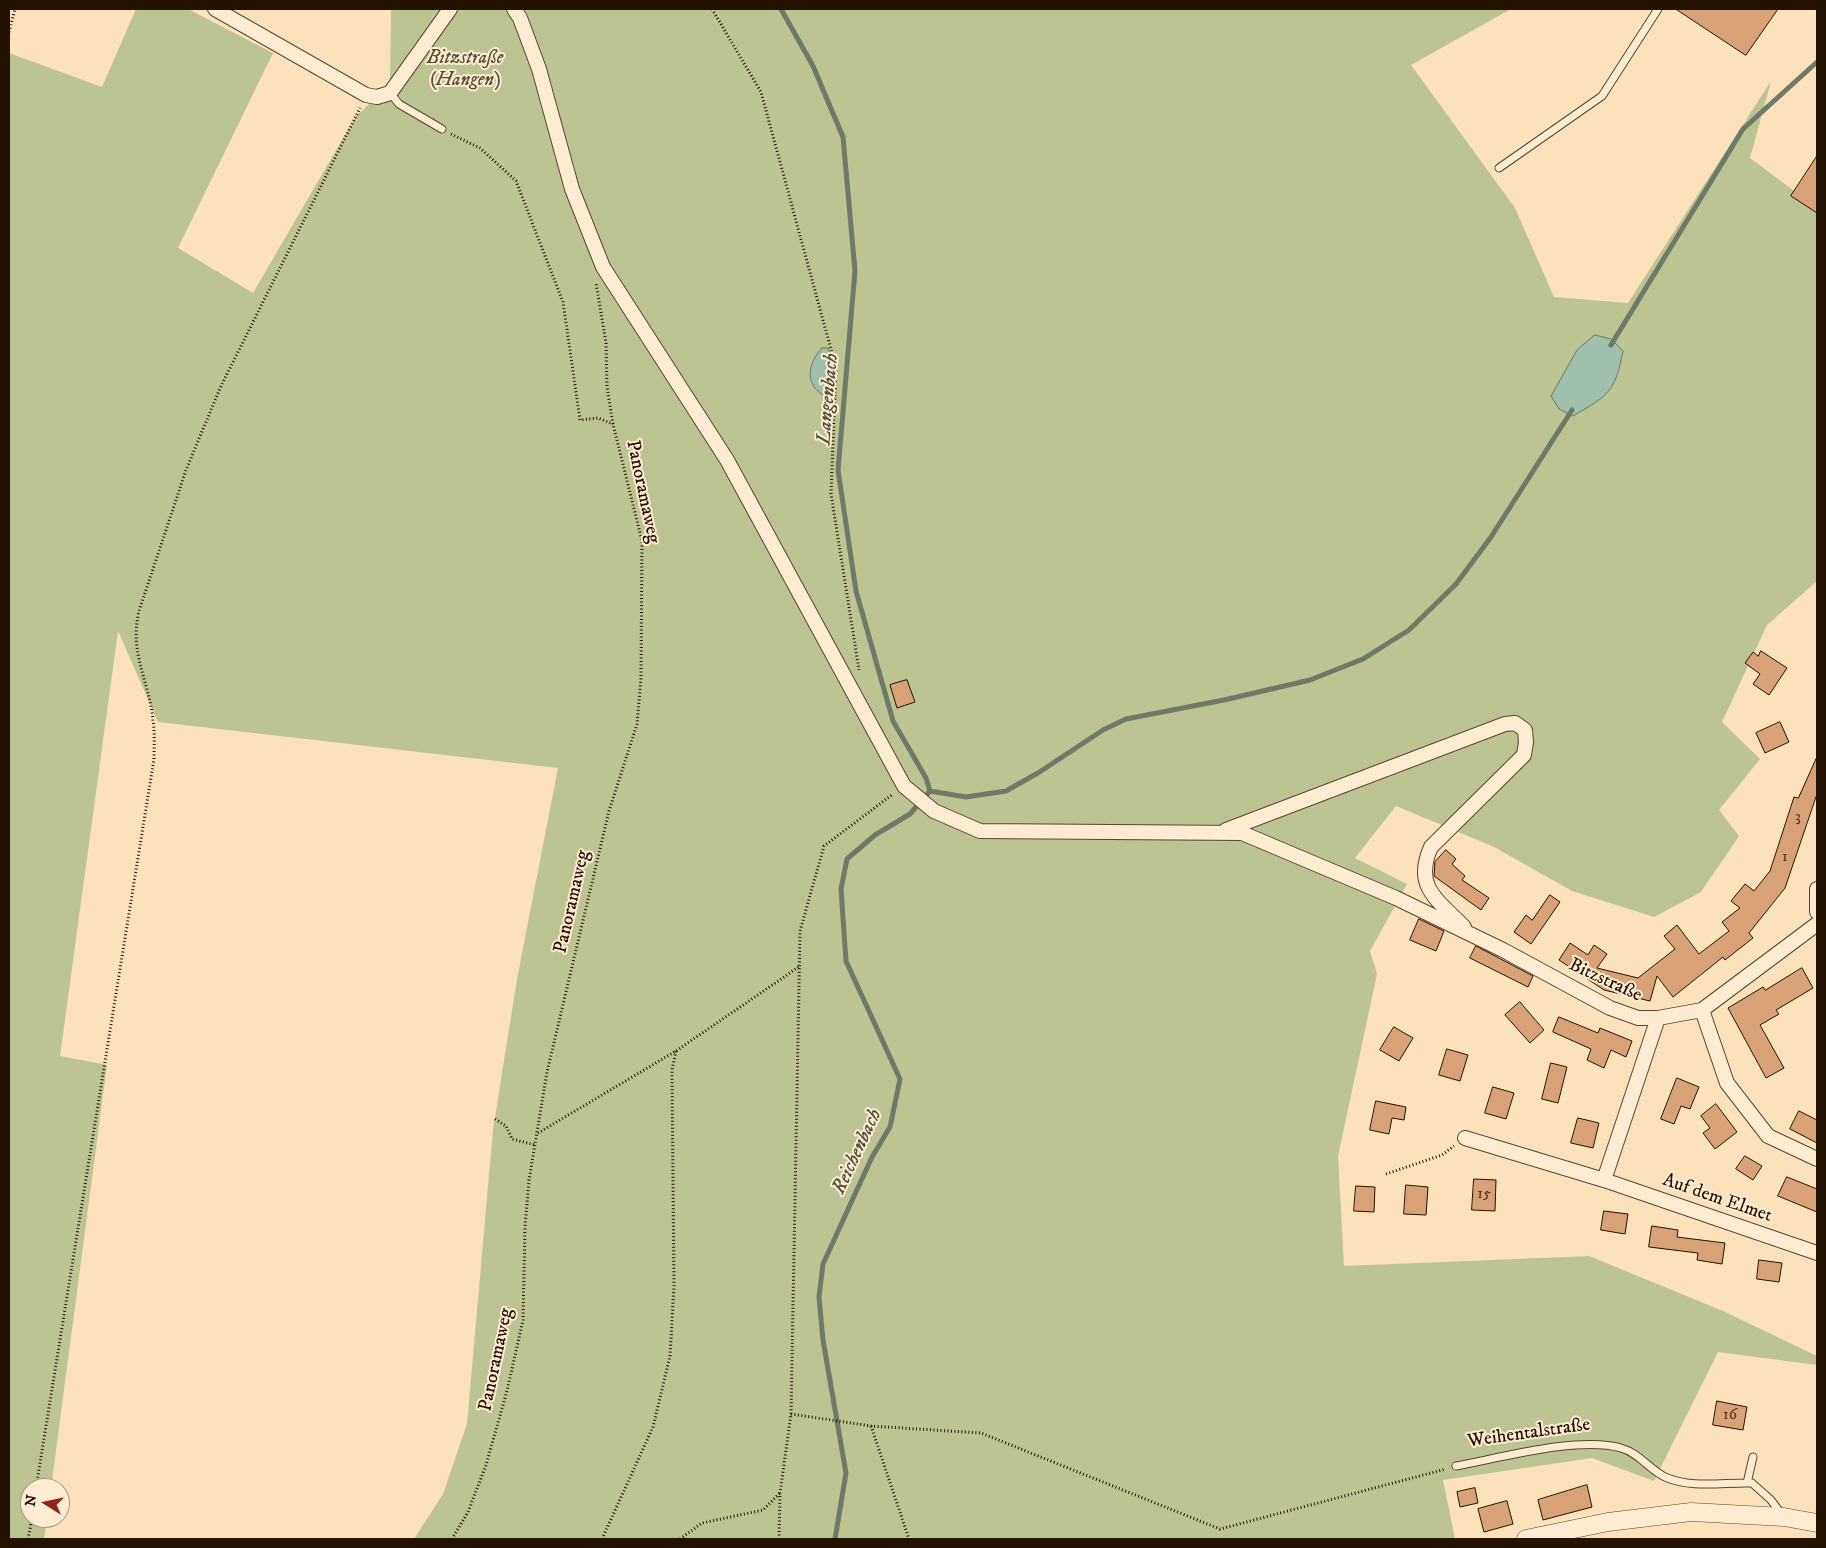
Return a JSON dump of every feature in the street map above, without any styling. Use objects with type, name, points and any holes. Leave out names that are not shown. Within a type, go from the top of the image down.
[{"type":"street","points":[[215,9],[366,95],[377,97],[390,93],[450,9]]},
{"type":"street","points":[[514,9],[520,18],[539,68],[572,189],[603,267],[727,460],[905,788]]},
{"type":"street","points":[[1218,833],[1505,724],[1515,723],[1524,730],[1526,742],[1524,755],[1431,847],[1423,871],[1426,887],[1469,934]]},
{"type":"street","name":"Bitzstraße","points":[[905,788],[934,811],[980,831],[1242,833],[1396,898],[1610,1008],[1638,1018],[1658,1018],[1702,1010],[1817,924]]},
{"type":"street","points":[[1817,888],[1817,912]]},
{"type":"street","points":[[1702,1010],[1727,1083],[1768,1136],[1817,1159]]},
{"type":"street","points":[[1604,1180],[1658,1018]]},
{"type":"street","name":"Auf dem Elmet","points":[[1465,1138],[1604,1180],[1817,1253]]},
{"type":"street","points":[[1526,1539],[1608,1522],[1690,1512],[1784,1517],[1817,1523]]},
{"type":"lane","points":[[1499,168],[1602,96],[1658,9]]},
{"type":"lane","points":[[390,93],[399,104],[442,129]]},
{"type":"lane","name":"Weihentalstraße","points":[[1456,1466],[1550,1449],[1591,1444],[1622,1448],[1644,1460],[1664,1476],[1683,1482],[1747,1483]]},
{"type":"lane","points":[[1753,1457],[1747,1483],[1752,1483],[1771,1500],[1784,1517]]},
{"type":"path","points":[[9,32],[15,9]]},
{"type":"path","points":[[712,9],[761,92],[836,368],[831,494],[859,670],[863,679]]},
{"type":"path","points":[[38,1478],[154,758],[153,719],[135,646],[135,628],[139,611],[186,470],[221,386],[366,95]]},
{"type":"path","points":[[442,129],[480,148],[516,181],[563,302],[580,420],[598,418],[612,424]]},
{"type":"path","name":"Panoramaweg","points":[[452,1539],[468,1512],[486,1465],[507,1391],[523,1320],[524,1227],[547,1072],[606,821],[638,724],[641,678],[642,541],[612,424],[607,387],[606,343],[596,282],[603,267]]},
{"type":"path","points":[[779,1539],[780,1493],[791,1414],[800,931],[824,846],[905,788]]},
{"type":"path","points":[[537,1133],[676,1051],[800,966]]},
{"type":"path","points":[[602,1539],[653,1427],[670,1356],[674,1286],[672,1070],[676,1051]]},
{"type":"path","points":[[495,1119],[506,1126],[512,1138],[535,1145]]},
{"type":"path","points":[[1386,1174],[1442,1155],[1465,1138]]},
{"type":"path","points":[[791,1414],[871,1426],[981,1434],[1220,1529],[1456,1466]]},
{"type":"path","points":[[871,1426],[909,1539]]},
{"type":"path","points":[[680,1539],[702,1523],[763,1510],[780,1493]]},
{"type":"green space","name":"Bitzstraße (Hangen)","points":[[136,9],[188,9],[273,53],[178,248],[253,293],[356,116],[390,85],[391,9],[1511,9],[1411,65],[1515,208],[1554,297],[1628,303],[1771,81],[1750,158],[1817,208],[1817,581],[1767,625],[1722,722],[1760,759],[1719,810],[1739,836],[1701,892],[1654,917],[1572,891],[1494,847],[1396,806],[1355,858],[1407,884],[1370,951],[1377,974],[1338,1156],[1344,1266],[1589,1256],[1723,1311],[1817,1356],[1817,1365],[1718,1352],[1654,1481],[1592,1458],[1443,1480],[1455,1539],[414,1539],[443,1494],[467,1424],[493,1130],[517,979],[558,768],[158,722],[118,631],[60,1056],[107,1065],[52,1478],[20,1478],[20,1528],[46,1528],[44,1539],[9,1539],[9,53],[102,87]]},
{"type":"shaded area","points":[[1595,335],[1611,339],[1623,351],[1620,365],[1613,384],[1603,397],[1573,416],[1559,409],[1551,396],[1577,350]]},
{"type":"shaded area","points":[[822,348],[828,348],[834,367],[834,379],[823,395],[813,385],[810,373],[811,366]]},
{"type":"building","points":[[1676,9],[1778,9],[1746,55]]},
{"type":"building","points":[[1817,156],[1817,213],[1791,196]]},
{"type":"building","points":[[1761,651],[1787,668],[1769,695],[1753,684],[1760,674],[1745,663],[1753,652],[1758,656]]},
{"type":"building","points":[[907,680],[915,702],[897,708],[890,685]]},
{"type":"building","points":[[1780,722],[1789,742],[1765,753],[1756,733]]},
{"type":"building","points":[[1817,757],[1817,794],[1785,888],[1749,933],[1753,938],[1725,960],[1723,957],[1673,997],[1657,976],[1650,1001],[1604,990],[1559,960],[1570,943],[1588,955],[1594,945],[1607,954],[1597,968],[1638,978],[1675,949],[1664,936],[1677,925],[1699,954],[1729,931],[1722,922],[1740,908],[1731,901],[1745,884],[1754,891],[1770,871],[1794,797],[1798,798]]},
{"type":"building","points":[[1446,850],[1456,859],[1452,864],[1465,876],[1462,880],[1489,898],[1481,910],[1434,876],[1435,862]]},
{"type":"building","points":[[1550,895],[1560,902],[1531,944],[1514,932],[1526,915],[1532,920]]},
{"type":"building","points":[[1419,919],[1444,931],[1436,951],[1410,940]]},
{"type":"building","points":[[1476,946],[1533,976],[1528,987],[1470,958]]},
{"type":"building","points":[[1802,968],[1813,988],[1776,1010],[1779,1014],[1760,1025],[1784,1068],[1766,1078],[1728,1008],[1763,987],[1765,990]]},
{"type":"building","points":[[1520,1002],[1544,1030],[1530,1043],[1505,1015]]},
{"type":"building","points":[[1559,1017],[1598,1033],[1600,1028],[1632,1041],[1626,1057],[1611,1050],[1604,1068],[1587,1060],[1591,1049],[1553,1032]]},
{"type":"building","points":[[1394,1027],[1413,1038],[1399,1061],[1380,1050]]},
{"type":"building","points":[[1447,1049],[1468,1055],[1460,1081],[1439,1075]]},
{"type":"building","points":[[1551,1063],[1567,1067],[1558,1103],[1542,1099]]},
{"type":"building","points":[[1677,1078],[1699,1087],[1690,1109],[1681,1106],[1674,1124],[1661,1119]]},
{"type":"building","points":[[1493,1087],[1514,1093],[1506,1119],[1485,1113]]},
{"type":"building","points":[[1376,1101],[1406,1107],[1404,1120],[1392,1118],[1389,1134],[1370,1130]]},
{"type":"building","points":[[1716,1104],[1737,1132],[1715,1149],[1703,1133],[1710,1128],[1701,1116]]},
{"type":"building","points":[[1799,1111],[1817,1120],[1817,1143],[1790,1129]]},
{"type":"building","points":[[1578,1118],[1599,1123],[1593,1148],[1571,1143]]},
{"type":"building","points":[[1745,1156],[1762,1166],[1753,1180],[1736,1169]]},
{"type":"building","points":[[1787,1177],[1817,1189],[1817,1212],[1778,1196]]},
{"type":"building","points":[[1474,1179],[1496,1180],[1495,1211],[1472,1210]]},
{"type":"building","points":[[1406,1185],[1428,1187],[1426,1215],[1404,1214]]},
{"type":"building","points":[[1356,1186],[1375,1187],[1374,1212],[1354,1211]]},
{"type":"building","points":[[1604,1211],[1628,1214],[1625,1234],[1601,1230]]},
{"type":"building","points":[[1652,1226],[1678,1230],[1677,1237],[1725,1243],[1722,1264],[1697,1260],[1698,1253],[1649,1247]]},
{"type":"building","points":[[1759,1260],[1782,1263],[1779,1282],[1757,1279]]},
{"type":"building","points":[[1717,1401],[1747,1407],[1743,1430],[1713,1425]]},
{"type":"building","points":[[1587,1485],[1592,1507],[1543,1520],[1538,1500]]},
{"type":"building","points":[[1475,1488],[1478,1503],[1460,1507],[1457,1492]]},
{"type":"building","points":[[1507,1501],[1513,1524],[1484,1532],[1478,1509]]},
{"type":"waterway","name":"Langenbach","points":[[781,9],[813,66],[843,137],[855,271],[838,470],[856,591],[893,721],[926,778],[930,791]]},
{"type":"waterway","points":[[1611,345],[1743,129],[1817,62]]},
{"type":"waterway","points":[[930,791],[966,797],[1006,791],[1038,773],[1103,730],[1126,719],[1224,700],[1310,680],[1363,659],[1409,630],[1456,584],[1491,537],[1572,410]]},
{"type":"waterway","name":"Reichenbach","points":[[835,1539],[846,1473],[823,1340],[819,1297],[823,1264],[872,1157],[890,1127],[900,1079],[846,961],[841,889],[847,859],[875,835],[910,814],[930,791]]}]
